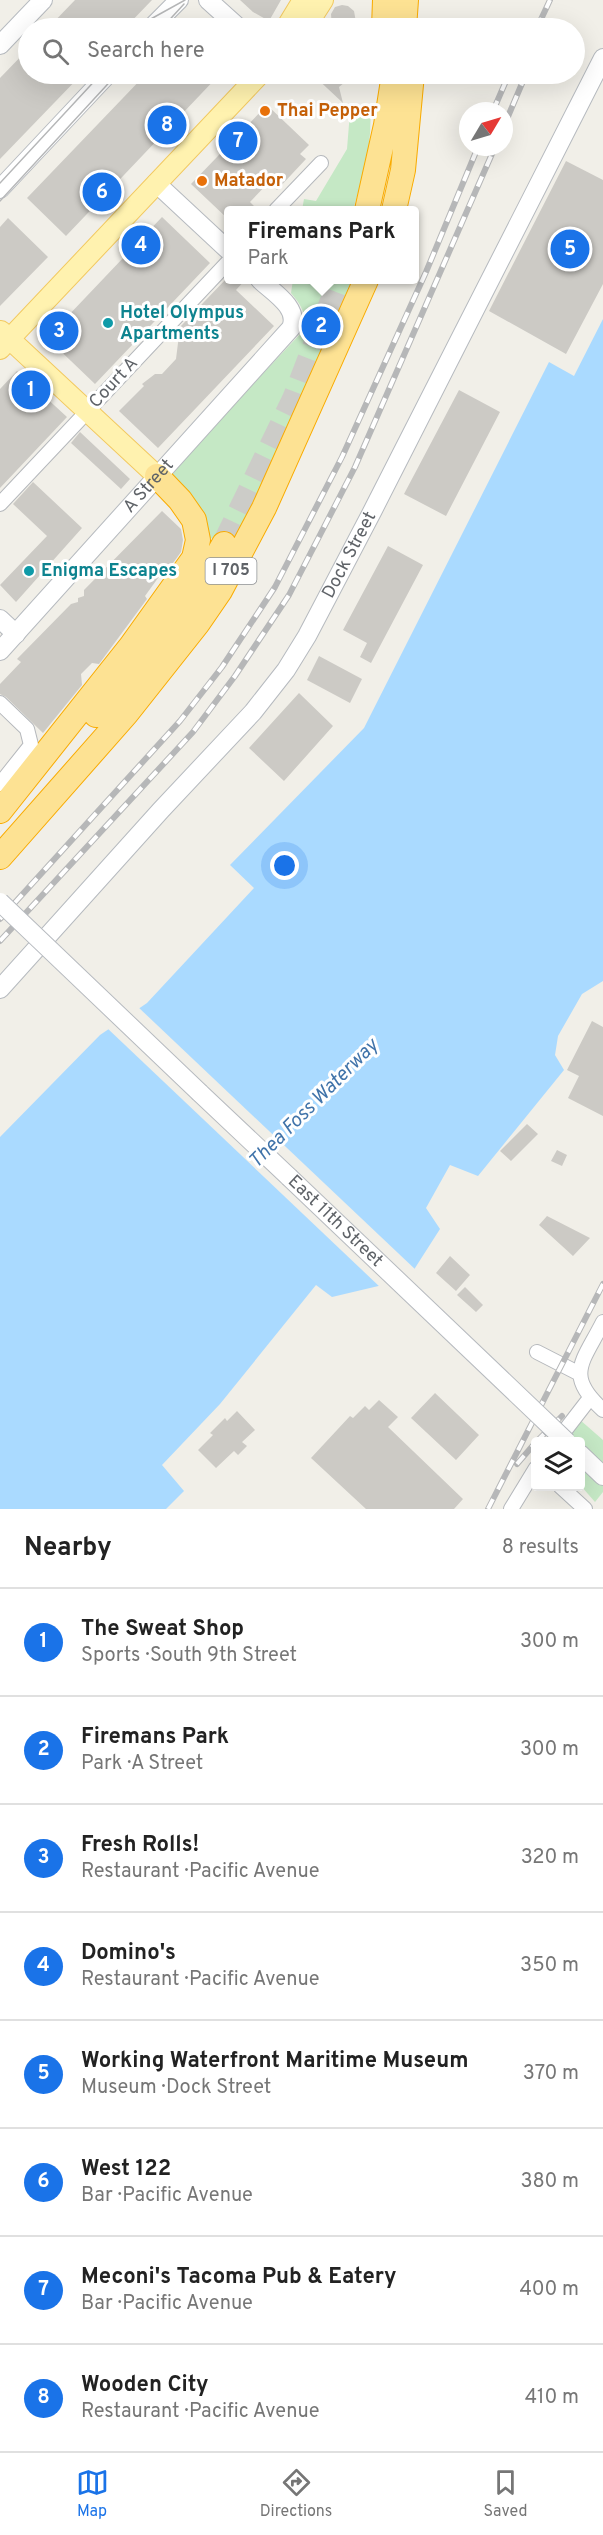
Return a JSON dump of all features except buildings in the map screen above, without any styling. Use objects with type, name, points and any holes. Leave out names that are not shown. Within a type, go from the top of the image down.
[{"type":"highway","points":[[384,18],[385,0]]},
{"type":"highway","points":[[398,18],[399,0]]},
{"type":"highway","points":[[405,18],[406,0]]},
{"type":"highway","points":[[417,18],[418,0]]},
{"type":"highway","points":[[375,176],[381,84]]},
{"type":"highway","points":[[368,206],[386,125],[392,84]]},
{"type":"highway","points":[[377,206],[398,84]]},
{"type":"highway","points":[[395,206],[404,170],[411,84]]},
{"type":"highway","points":[[348,318],[358,284]]},
{"type":"highway","points":[[348,318],[364,284]]},
{"type":"highway","name":"I 705","points":[[0,857],[126,714],[198,623],[220,591],[264,508],[333,357],[348,318]]},
{"type":"highway","points":[[0,812],[132,646],[194,558],[198,540],[194,520],[180,500],[157,476]]},
{"type":"highway","name":"I 705","points":[[0,812],[148,657],[190,599],[224,543]]},
{"type":"main road","points":[[292,18],[303,0]]},
{"type":"main road","points":[[312,18],[323,0]]},
{"type":"main road","points":[[157,476],[87,411],[3,340],[250,84]]},
{"type":"street","points":[[26,18],[43,0]]},
{"type":"street","points":[[161,18],[179,0]]},
{"type":"street","points":[[207,0],[228,18]]},
{"type":"street","points":[[0,45],[18,26]]},
{"type":"street","name":"Dock Street","points":[[0,989],[253,712],[286,670],[334,584],[603,58]]},
{"type":"street","points":[[0,189],[99,84]]},
{"type":"street","points":[[280,206],[321,163]]},
{"type":"street","points":[[156,183],[224,246]]},
{"type":"street","name":"Court A","points":[[0,504],[224,266]]},
{"type":"street","name":"A Street","points":[[0,651],[288,333],[294,320],[287,305],[265,284]]},
{"type":"street","points":[[0,619],[16,634]]},
{"type":"street","points":[[0,703],[27,729],[31,745],[0,784]]},
{"type":"street","name":"East 11th Street","points":[[0,902],[562,1437]]},
{"type":"street","points":[[603,1322],[582,1363],[580,1374],[582,1388],[603,1410]]},
{"type":"street","points":[[537,1352],[580,1374]]},
{"type":"street","points":[[560,1437],[590,1398]]},
{"type":"street","points":[[585,1459],[603,1476]]},
{"type":"street","points":[[511,1509],[531,1476]]},
{"type":"street","points":[[565,1491],[585,1509]]},
{"type":"green space","points":[[370,107],[369,147],[354,206],[303,206],[304,199],[316,201],[347,149],[350,112]]},
{"type":"green space","points":[[292,284],[352,284],[237,543],[209,538],[200,510],[169,473],[303,331],[305,320],[303,310],[291,293]]},
{"type":"green space","points":[[571,1412],[603,1440],[603,1492],[595,1502],[585,1491],[585,1437],[552,1437]]},
{"type":"water","name":"Thea Foss Waterway","points":[[603,319],[603,981],[582,994],[558,1036],[555,1055],[564,1070],[478,1176],[450,1165],[426,1208],[440,1229],[408,1279],[332,1297],[316,1285],[220,1404],[162,1465],[184,1491],[166,1509],[0,1509],[0,1137],[100,1035],[147,1003],[254,888],[230,865],[364,728],[549,362],[574,376]]},
{"type":"pier","points":[[137,1006],[417,1271],[410,1281],[381,1288],[106,1027]]},
{"type":"tunnel","points":[[224,544],[294,399],[338,284]]},
{"type":"tram line","points":[[153,18],[185,0]]},
{"type":"tram line","points":[[171,18],[184,4]]},
{"type":"tram line","points":[[0,183],[92,84]]},
{"type":"tram line","points":[[0,201],[108,84]]},
{"type":"railway","points":[[542,18],[550,0]]},
{"type":"railway","points":[[497,102],[505,84]]},
{"type":"railway","points":[[513,105],[522,84]]},
{"type":"railway","points":[[0,919],[180,721],[222,667],[275,587],[342,457],[426,272],[474,156]]},
{"type":"railway","points":[[0,941],[193,732],[235,676],[289,595],[355,467],[491,156]]},
{"type":"railway","points":[[488,1509],[603,1284]]},
{"type":"railway","points":[[541,1437],[562,1416]]},
{"type":"railway","points":[[517,1464],[531,1448]]},
{"type":"place","name":"Thai Pepper","points":[[265,111]]},
{"type":"place","name":"Wooden City","points":[[167,125]]},
{"type":"place","name":"Meconi's Tacoma Pub & Eatery","points":[[238,141]]},
{"type":"place","name":"Matador","points":[[202,181]]},
{"type":"place","name":"West 122","points":[[102,192]]},
{"type":"place","name":"Domino's","points":[[141,245]]},
{"type":"place","name":"Working Waterfront Maritime Museum","points":[[570,249]]},
{"type":"place","name":"Hotel Olympus Apartments","points":[[108,323]]},
{"type":"place","name":"Firemans Park","points":[[321,326]]},
{"type":"place","name":"Fresh Rolls!","points":[[59,331]]},
{"type":"place","name":"The Sweat Shop","points":[[31,390]]},
{"type":"place","name":"Enigma Escapes","points":[[29,571]]}]
